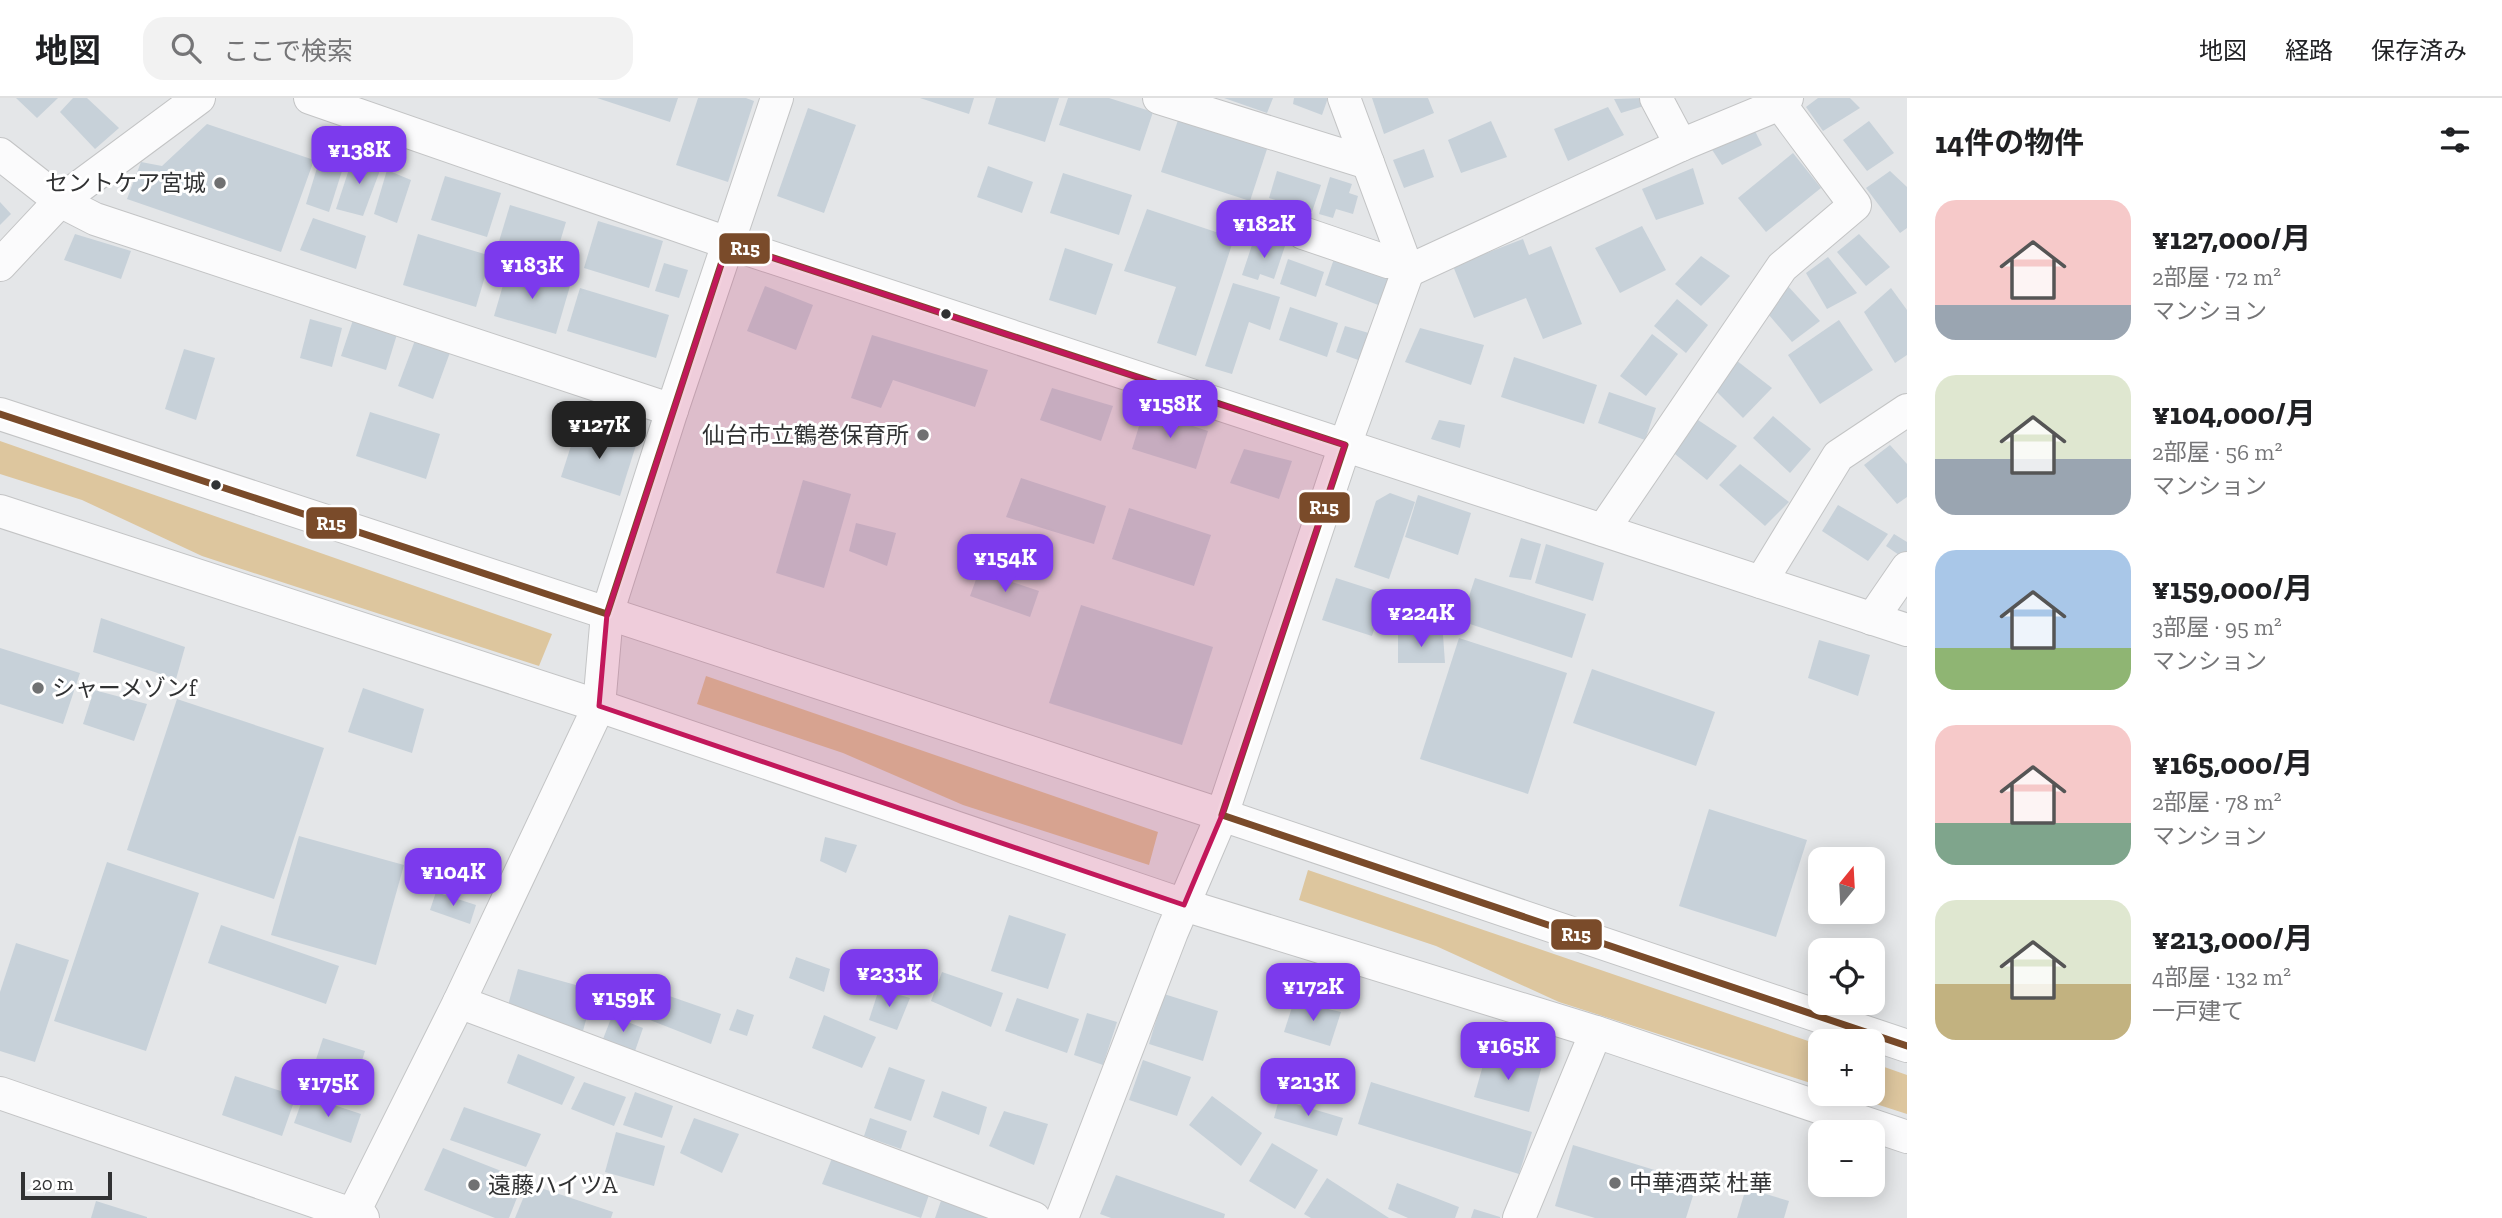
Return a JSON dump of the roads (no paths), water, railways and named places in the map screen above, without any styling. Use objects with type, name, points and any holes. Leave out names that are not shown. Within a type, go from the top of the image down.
[{"type":"street","points":[[0,265],[60,201],[200,98]]},
{"type":"street","points":[[310,98],[728,243],[1907,630]]},
{"type":"street","points":[[0,1093],[356,1216],[599,706],[607,614],[777,98]]},
{"type":"street","points":[[1159,98],[1368,163]]},
{"type":"street","points":[[1062,1218],[1184,905],[1223,815],[1405,264],[1344,98]]},
{"type":"street","points":[[1656,98],[1681,145]]},
{"type":"street","points":[[1303,233],[1388,262],[1405,264],[1784,101],[1855,205],[1782,267],[1603,530]]},
{"type":"street","points":[[0,153],[60,201],[96,219],[672,410]]},
{"type":"street","points":[[1761,582],[1838,456],[1907,410]]},
{"type":"street","points":[[0,414],[1223,815],[1907,1046]]},
{"type":"street","points":[[0,511],[599,706],[1184,905],[1596,1032],[1907,1137]]},
{"type":"street","points":[[1872,619],[1907,568]]},
{"type":"street","points":[[460,1002],[1034,1218]]},
{"type":"street","points":[[1519,1218],[1596,1032]]},
{"type":"place","name":"セントケア宮城","points":[[220,183]]},
{"type":"place","name":"仙台市立鶴巻保育所","points":[[923,435]]},
{"type":"place","name":"シャーメゾンf","points":[[38,688]]},
{"type":"place","name":"中華酒菜 杜華","points":[[1615,1183]]},
{"type":"place","name":"遠藤ハイツA","points":[[474,1185]]}]
